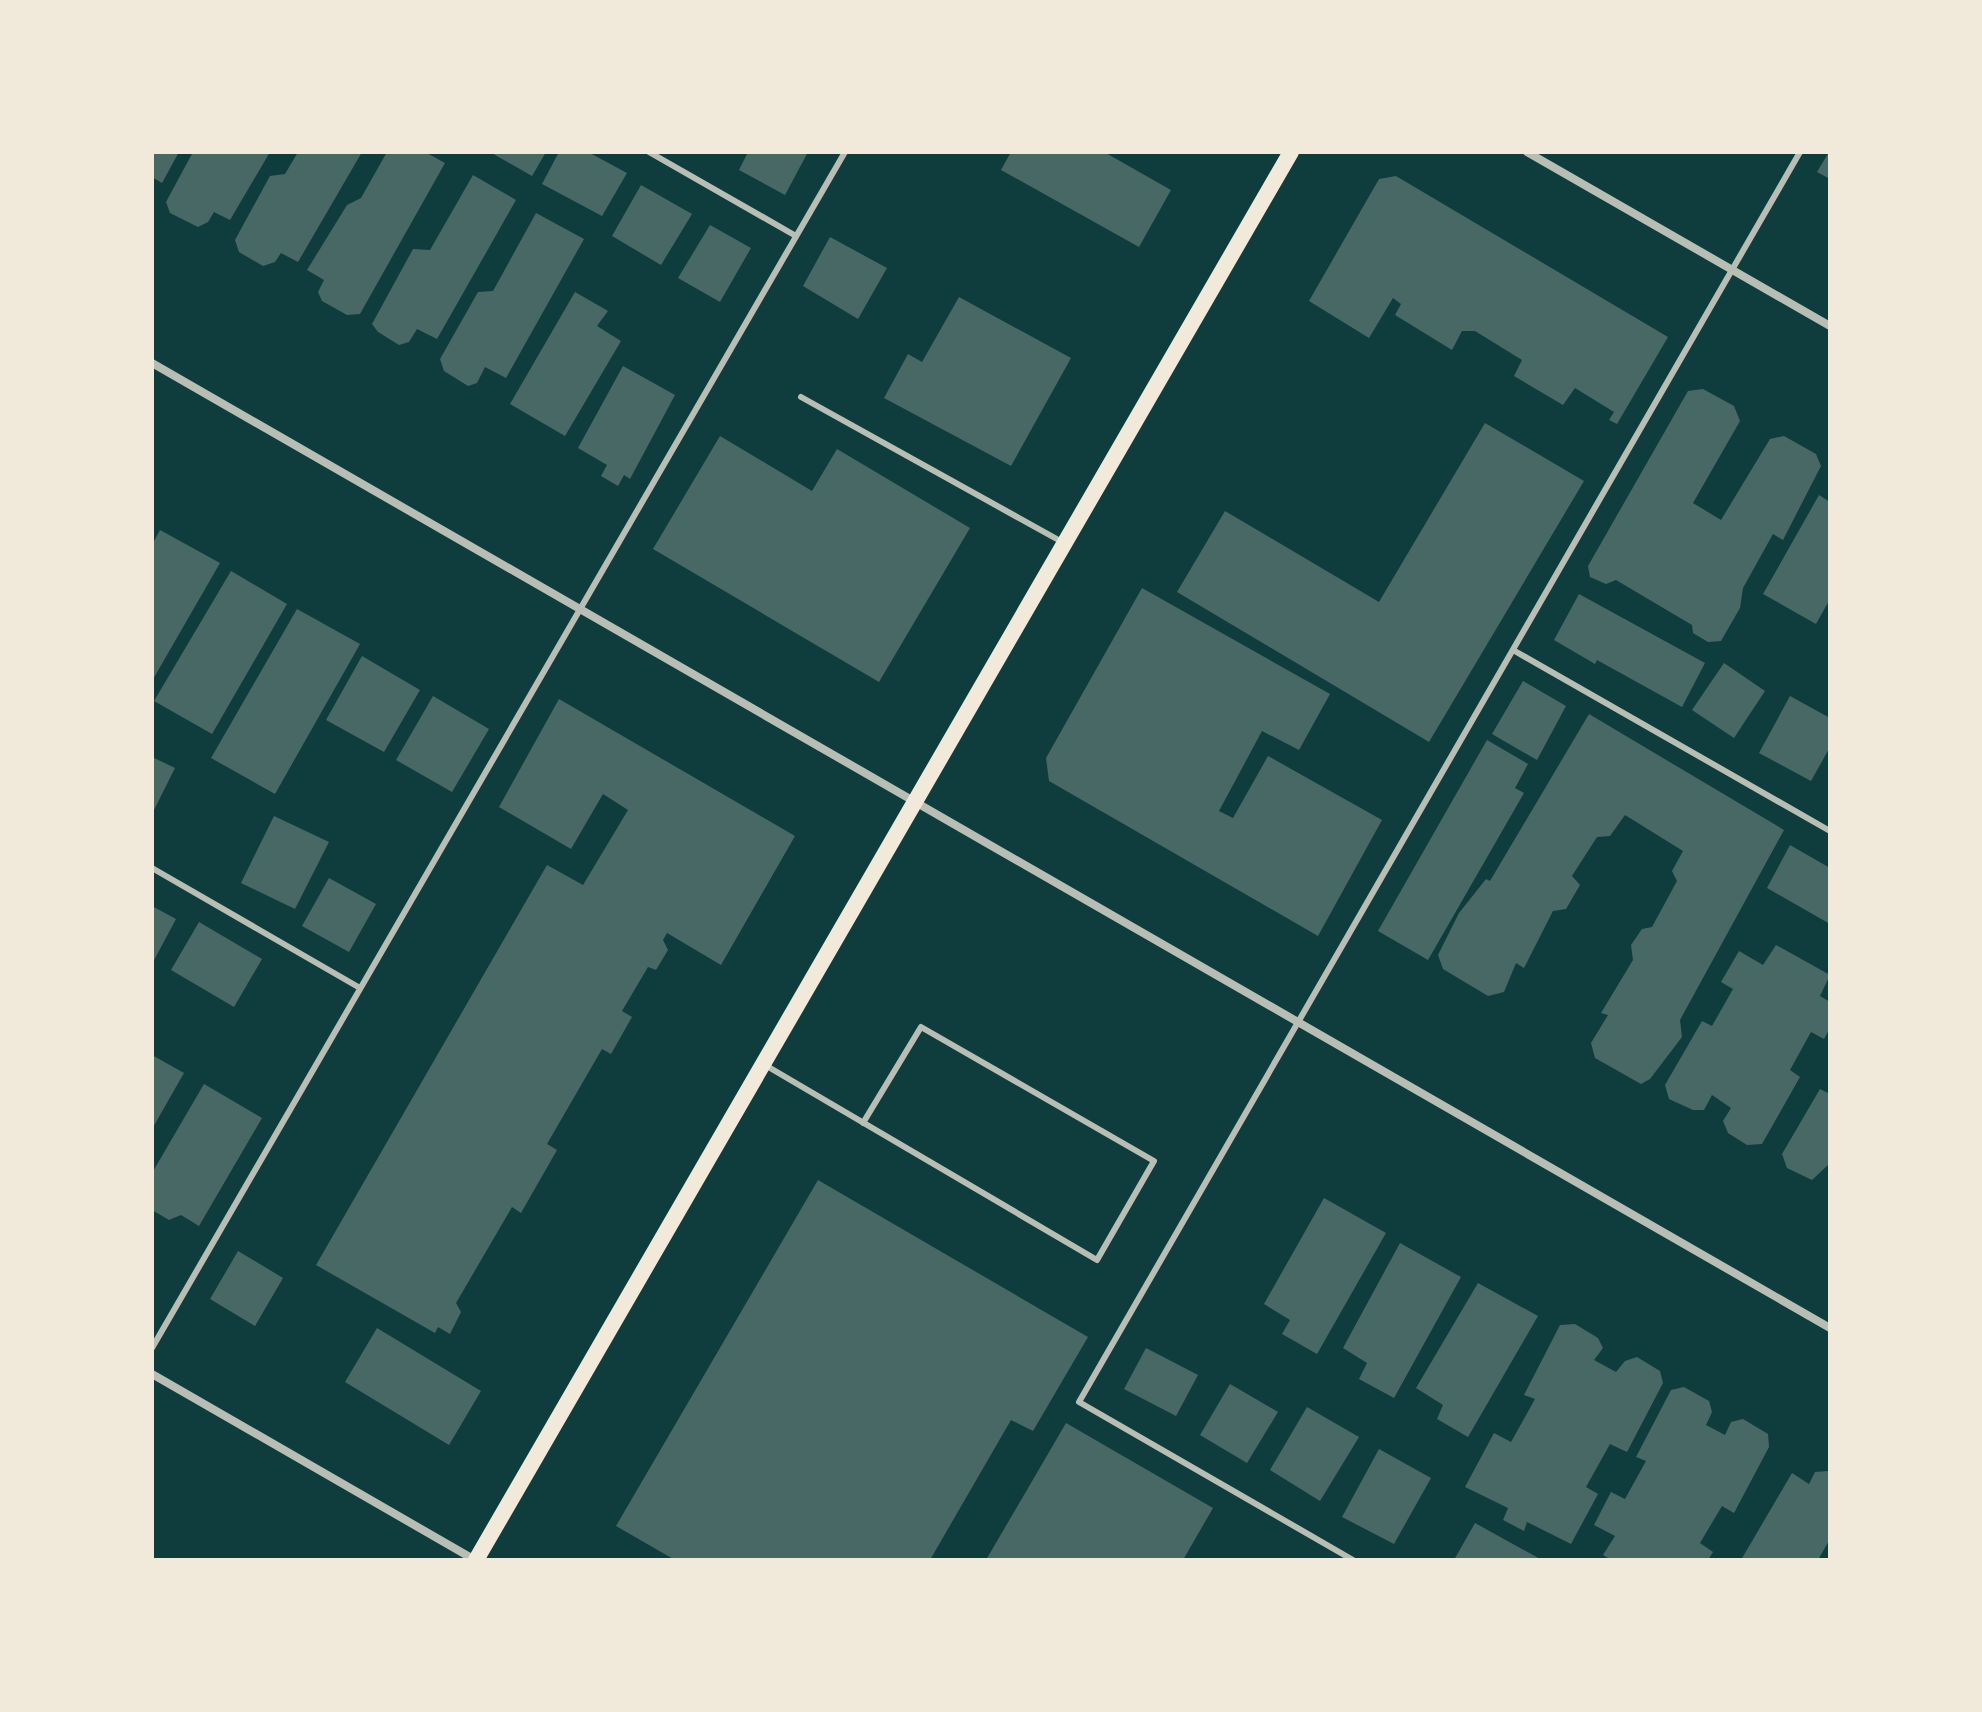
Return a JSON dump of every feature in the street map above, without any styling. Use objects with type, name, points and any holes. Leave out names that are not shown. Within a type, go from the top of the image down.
[{"type":"main road","points":[[476,1560],[1291,152]]},
{"type":"street","points":[[1527,152],[1830,326]]},
{"type":"street","points":[[152,363],[1830,1328]]},
{"type":"street","points":[[152,1374],[476,1560]]},
{"type":"lane","points":[[649,152],[796,236]]},
{"type":"lane","points":[[152,1348],[845,152]]},
{"type":"lane","points":[[1353,1560],[1079,1402],[1800,152]]},
{"type":"lane","points":[[801,397],[1064,543]]},
{"type":"lane","points":[[1513,650],[1830,831]]},
{"type":"lane","points":[[152,868],[360,988]]},
{"type":"lane","points":[[763,1064],[863,1123],[1097,1260],[1154,1161],[921,1027],[863,1123]]},
{"type":"building","points":[[152,152],[179,152],[162,183],[152,177]]},
{"type":"building","points":[[193,152],[270,152],[230,220],[214,212],[208,222],[198,227],[170,213],[166,202]]},
{"type":"building","points":[[298,152],[362,152],[298,262],[281,253],[275,262],[263,266],[239,252],[235,240],[270,176],[285,174]]},
{"type":"building","points":[[387,152],[425,152],[445,163],[360,314],[347,315],[322,301],[318,292],[324,280],[307,270],[347,205],[361,198]]},
{"type":"building","points":[[490,152],[546,152],[532,176]]},
{"type":"building","points":[[559,152],[588,152],[627,173],[602,216],[542,184]]},
{"type":"building","points":[[748,152],[808,152],[785,195],[739,170]]},
{"type":"building","points":[[1011,152],[1104,152],[1171,190],[1139,247],[1001,170]]},
{"type":"building","points":[[1830,152],[1830,179],[1817,172]]},
{"type":"building","points":[[473,175],[516,200],[437,339],[417,329],[409,342],[399,345],[378,332],[372,324],[413,249],[430,250]]},
{"type":"building","points":[[1396,176],[1668,337],[1617,424],[1609,420],[1614,412],[1575,388],[1563,405],[1514,376],[1522,360],[1475,331],[1462,331],[1452,350],[1395,315],[1401,304],[1393,298],[1369,338],[1309,301],[1379,179]]},
{"type":"building","points":[[641,185],[692,214],[661,265],[612,236]]},
{"type":"building","points":[[536,213],[584,239],[506,378],[485,367],[477,383],[468,386],[444,371],[440,359],[478,292],[493,291]]},
{"type":"building","points":[[710,225],[751,248],[720,302],[678,278]]},
{"type":"building","points":[[830,237],[887,268],[858,319],[803,286]]},
{"type":"building","points":[[575,292],[608,311],[597,326],[621,341],[565,436],[510,404]]},
{"type":"building","points":[[959,297],[1071,358],[1011,466],[884,398],[908,354],[922,362]]},
{"type":"building","points":[[623,366],[675,395],[630,479],[624,475],[618,486],[601,476],[607,465],[578,448]]},
{"type":"building","points":[[1703,389],[1734,406],[1740,421],[1693,503],[1721,520],[1770,439],[1784,436],[1816,454],[1821,466],[1783,540],[1773,534],[1743,588],[1740,608],[1721,641],[1708,642],[1693,633],[1692,625],[1616,580],[1606,584],[1590,577],[1588,566],[1688,391]]},
{"type":"building","points":[[1485,423],[1584,481],[1429,742],[1177,592],[1225,511],[1379,602]]},
{"type":"building","points":[[720,436],[812,491],[837,449],[970,528],[879,682],[653,549]]},
{"type":"building","points":[[1819,495],[1830,502],[1830,599],[1816,624],[1763,594]]},
{"type":"building","points":[[160,530],[220,563],[152,681],[152,545]]},
{"type":"building","points":[[231,571],[287,604],[212,734],[154,701]]},
{"type":"building","points":[[1142,588],[1330,694],[1299,750],[1262,731],[1219,811],[1233,818],[1268,756],[1382,820],[1318,936],[1049,781],[1046,758]]},
{"type":"building","points":[[1579,594],[1705,663],[1682,707],[1554,640]]},
{"type":"building","points":[[297,609],[360,644],[275,794],[211,758]]},
{"type":"building","points":[[362,656],[420,690],[384,752],[326,720]]},
{"type":"building","points":[[1724,663],[1765,691],[1734,738],[1692,710]]},
{"type":"building","points":[[1523,681],[1566,706],[1537,760],[1492,734]]},
{"type":"building","points":[[433,696],[489,729],[452,792],[396,760]]},
{"type":"building","points":[[1790,696],[1830,718],[1830,747],[1811,781],[1759,753]]},
{"type":"building","points":[[559,699],[795,836],[721,965],[667,933],[663,940],[668,950],[656,970],[648,967],[622,1011],[632,1017],[611,1054],[602,1049],[547,1144],[557,1150],[521,1213],[512,1207],[456,1303],[461,1312],[450,1334],[438,1327],[435,1333],[316,1265],[547,865],[583,885],[628,810],[603,794],[571,849],[499,807]]},
{"type":"building","points":[[1589,714],[1784,830],[1680,1020],[1682,1037],[1650,1079],[1641,1084],[1595,1058],[1591,1043],[1608,1015],[1601,1013],[1633,960],[1631,945],[1642,929],[1652,927],[1677,881],[1672,871],[1683,851],[1625,815],[1610,836],[1597,837],[1572,876],[1580,885],[1566,909],[1553,911],[1524,968],[1516,963],[1504,992],[1488,996],[1443,969],[1438,955],[1459,913],[1486,879],[1490,881]]},
{"type":"building","points":[[1487,740],[1528,764],[1515,788],[1524,793],[1428,960],[1378,931]]},
{"type":"building","points":[[152,757],[175,768],[152,814]]},
{"type":"building","points":[[274,816],[329,842],[295,909],[241,883]]},
{"type":"building","points":[[1790,845],[1830,868],[1830,924],[1767,888]]},
{"type":"building","points":[[329,878],[376,904],[349,952],[302,926]]},
{"type":"building","points":[[152,906],[176,919],[152,964]]},
{"type":"building","points":[[199,922],[262,959],[234,1007],[171,970]]},
{"type":"building","points":[[1776,945],[1830,975],[1820,996],[1830,1002],[1830,1028],[1824,1039],[1811,1032],[1790,1070],[1800,1077],[1762,1144],[1747,1145],[1728,1133],[1723,1121],[1731,1108],[1712,1095],[1704,1110],[1693,1110],[1669,1099],[1665,1085],[1702,1021],[1712,1026],[1733,989],[1721,982],[1739,951],[1763,965]]},
{"type":"building","points":[[152,1055],[184,1073],[152,1129]]},
{"type":"building","points":[[204,1084],[262,1118],[199,1226],[181,1215],[169,1220],[152,1210],[152,1173]]},
{"type":"building","points":[[1820,1089],[1830,1094],[1830,1166],[1812,1180],[1787,1168],[1782,1154]]},
{"type":"building","points":[[818,1180],[1088,1337],[1033,1431],[1011,1420],[930,1560],[675,1560],[616,1526]]},
{"type":"building","points":[[1324,1198],[1386,1233],[1317,1354],[1282,1334],[1290,1320],[1264,1304]]},
{"type":"building","points":[[1400,1243],[1461,1277],[1394,1398],[1359,1379],[1367,1363],[1343,1348]]},
{"type":"building","points":[[238,1251],[283,1278],[255,1326],[210,1299]]},
{"type":"building","points":[[1478,1283],[1538,1316],[1468,1437],[1437,1419],[1443,1405],[1416,1388]]},
{"type":"building","points":[[1575,1324],[1598,1338],[1603,1348],[1594,1360],[1616,1372],[1625,1361],[1637,1357],[1660,1371],[1663,1383],[1627,1452],[1610,1444],[1586,1487],[1598,1494],[1571,1544],[1527,1522],[1524,1531],[1503,1520],[1508,1508],[1465,1487],[1494,1433],[1511,1442],[1535,1399],[1524,1395],[1560,1325]]},
{"type":"building","points":[[377,1328],[481,1391],[449,1445],[345,1382]]},
{"type":"building","points":[[1146,1348],[1198,1375],[1176,1416],[1124,1389]]},
{"type":"building","points":[[1230,1384],[1278,1412],[1247,1463],[1200,1435]]},
{"type":"building","points":[[1684,1387],[1709,1401],[1712,1412],[1706,1425],[1725,1435],[1731,1422],[1743,1419],[1768,1434],[1769,1447],[1734,1513],[1722,1506],[1700,1543],[1713,1552],[1708,1560],[1611,1560],[1603,1555],[1615,1536],[1594,1525],[1611,1492],[1625,1499],[1646,1461],[1636,1457],[1671,1390]]},
{"type":"building","points":[[1307,1407],[1359,1437],[1320,1501],[1270,1470]]},
{"type":"building","points":[[1066,1423],[1213,1508],[1183,1560],[986,1560]]},
{"type":"building","points":[[1379,1449],[1431,1478],[1394,1544],[1342,1517]]},
{"type":"building","points":[[1828,1471],[1830,1539],[1818,1560],[1741,1560],[1792,1473],[1809,1484],[1815,1472]]},
{"type":"building","points":[[1475,1523],[1542,1560],[1454,1560]]}]
